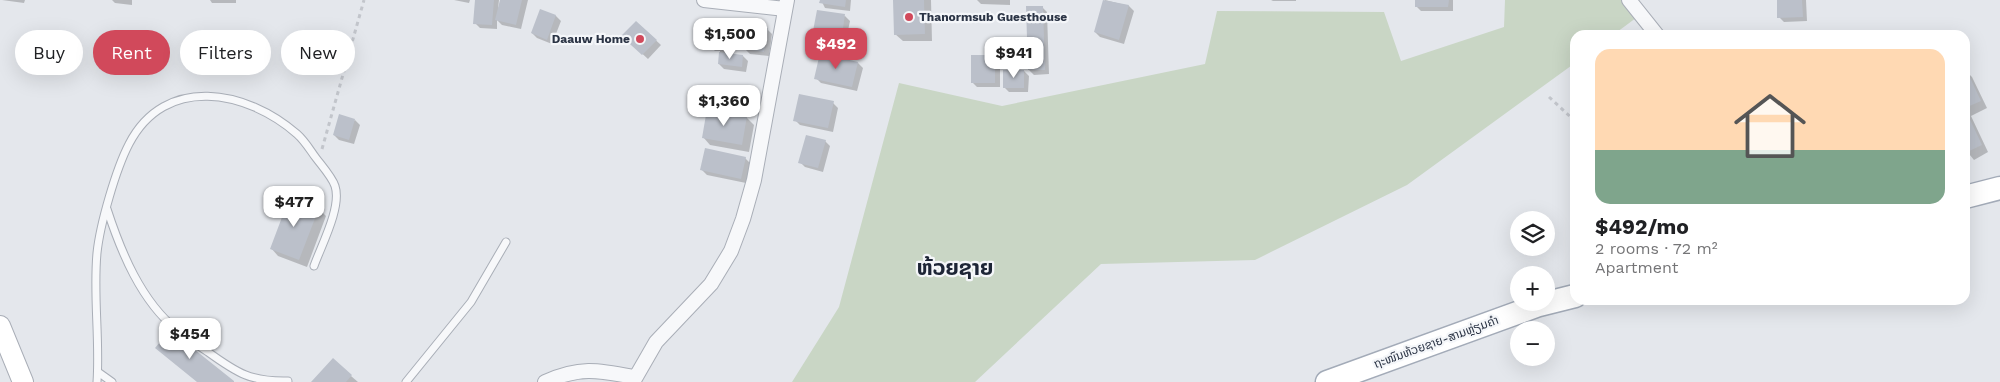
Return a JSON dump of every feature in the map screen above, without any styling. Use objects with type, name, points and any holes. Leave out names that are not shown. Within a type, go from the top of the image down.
[{"type":"main road","points":[[1970,196],[2000,188]]},
{"type":"main road","name":"ຖະໜົນຫ້ວຍຊາຍ-ສາມຫຼ່ຽມຄຳ","points":[[1327,382],[1538,305],[1570,297]]},
{"type":"street","points":[[545,382],[580,370],[600,370],[634,379],[656,342],[711,284],[731,250],[743,219],[754,180],[786,4],[704,0]]},
{"type":"street","points":[[1629,0],[1653,30]]},
{"type":"street","points":[[0,326],[23,382]]},
{"type":"lane","points":[[97,382],[97,253],[106,207],[129,144],[147,118],[173,100],[197,96],[223,98],[251,105],[278,119],[299,136],[335,186],[334,212],[314,266]]},
{"type":"lane","points":[[106,207],[119,247],[153,304],[176,330],[238,374],[270,382],[288,381]]},
{"type":"lane","points":[[406,382],[471,302],[506,242]]},
{"type":"lane","points":[[98,372],[112,382]]},
{"type":"path","points":[[318,161],[364,0]]},
{"type":"path","points":[[1550,97],[1570,116]]},
{"type":"green space","points":[[1505,0],[1629,0],[1640,15],[1620,30],[1570,30],[1570,67],[1407,185],[1255,260],[1101,264],[975,382],[792,382],[839,307],[899,83],[1002,106],[1205,64],[1217,11],[1384,12],[1401,61],[1504,27]]},
{"type":"building","points":[[475,0],[494,0],[492,25],[473,24]]},
{"type":"building","points":[[500,0],[522,0],[516,25],[495,20]]},
{"type":"building","points":[[820,0],[846,0],[845,7],[819,3]]},
{"type":"building","name":"Thanormsub Guesthouse","points":[[893,0],[924,0],[925,34],[894,35]]},
{"type":"building","points":[[1103,0],[1129,5],[1119,40],[1094,32]]},
{"type":"building","points":[[1415,0],[1449,0],[1448,7],[1415,7]]},
{"type":"building","points":[[1777,0],[1802,0],[1803,17],[1777,18]]},
{"type":"building","points":[[1026,6],[1043,6],[1045,70],[1028,70]]},
{"type":"building","points":[[540,9],[556,15],[547,40],[531,33]]},
{"type":"building","points":[[817,10],[845,14],[842,36],[813,31]]},
{"type":"building","points":[[636,21],[657,40],[642,55],[621,36]]},
{"type":"building","points":[[711,21],[731,22],[729,48],[708,46]]},
{"type":"building","points":[[747,25],[768,28],[764,52],[744,49]]},
{"type":"building","points":[[719,52],[743,55],[742,67],[718,64]]},
{"type":"building","points":[[820,53],[858,62],[852,87],[814,79]]},
{"type":"building","points":[[971,55],[995,55],[995,83],[971,83]]},
{"type":"building","points":[[1003,70],[1024,70],[1024,88],[1003,88]]},
{"type":"building","points":[[1970,78],[1981,101],[1970,106]]},
{"type":"building","points":[[799,94],[834,101],[828,128],[793,121]]},
{"type":"building","points":[[707,109],[747,116],[742,145],[702,138]]},
{"type":"building","points":[[339,114],[355,119],[349,140],[333,135]]},
{"type":"building","points":[[1970,120],[1982,145],[1970,151]]},
{"type":"building","points":[[806,135],[826,140],[818,168],[798,163]]},
{"type":"building","points":[[705,148],[746,157],[741,179],[700,170]]},
{"type":"building","points":[[290,196],[319,208],[299,260],[270,249]]},
{"type":"building","points":[[170,330],[234,382],[197,382],[155,348]]},
{"type":"building","points":[[333,358],[352,375],[346,382],[311,382]]},
{"type":"place","name":"Thanormsub Guesthouse","points":[[909,17]]},
{"type":"place","name":"Daauw Home","points":[[640,39]]},
{"type":"district","name":"ຫ້ວຍຊາຍ","points":[[955,267]]}]
